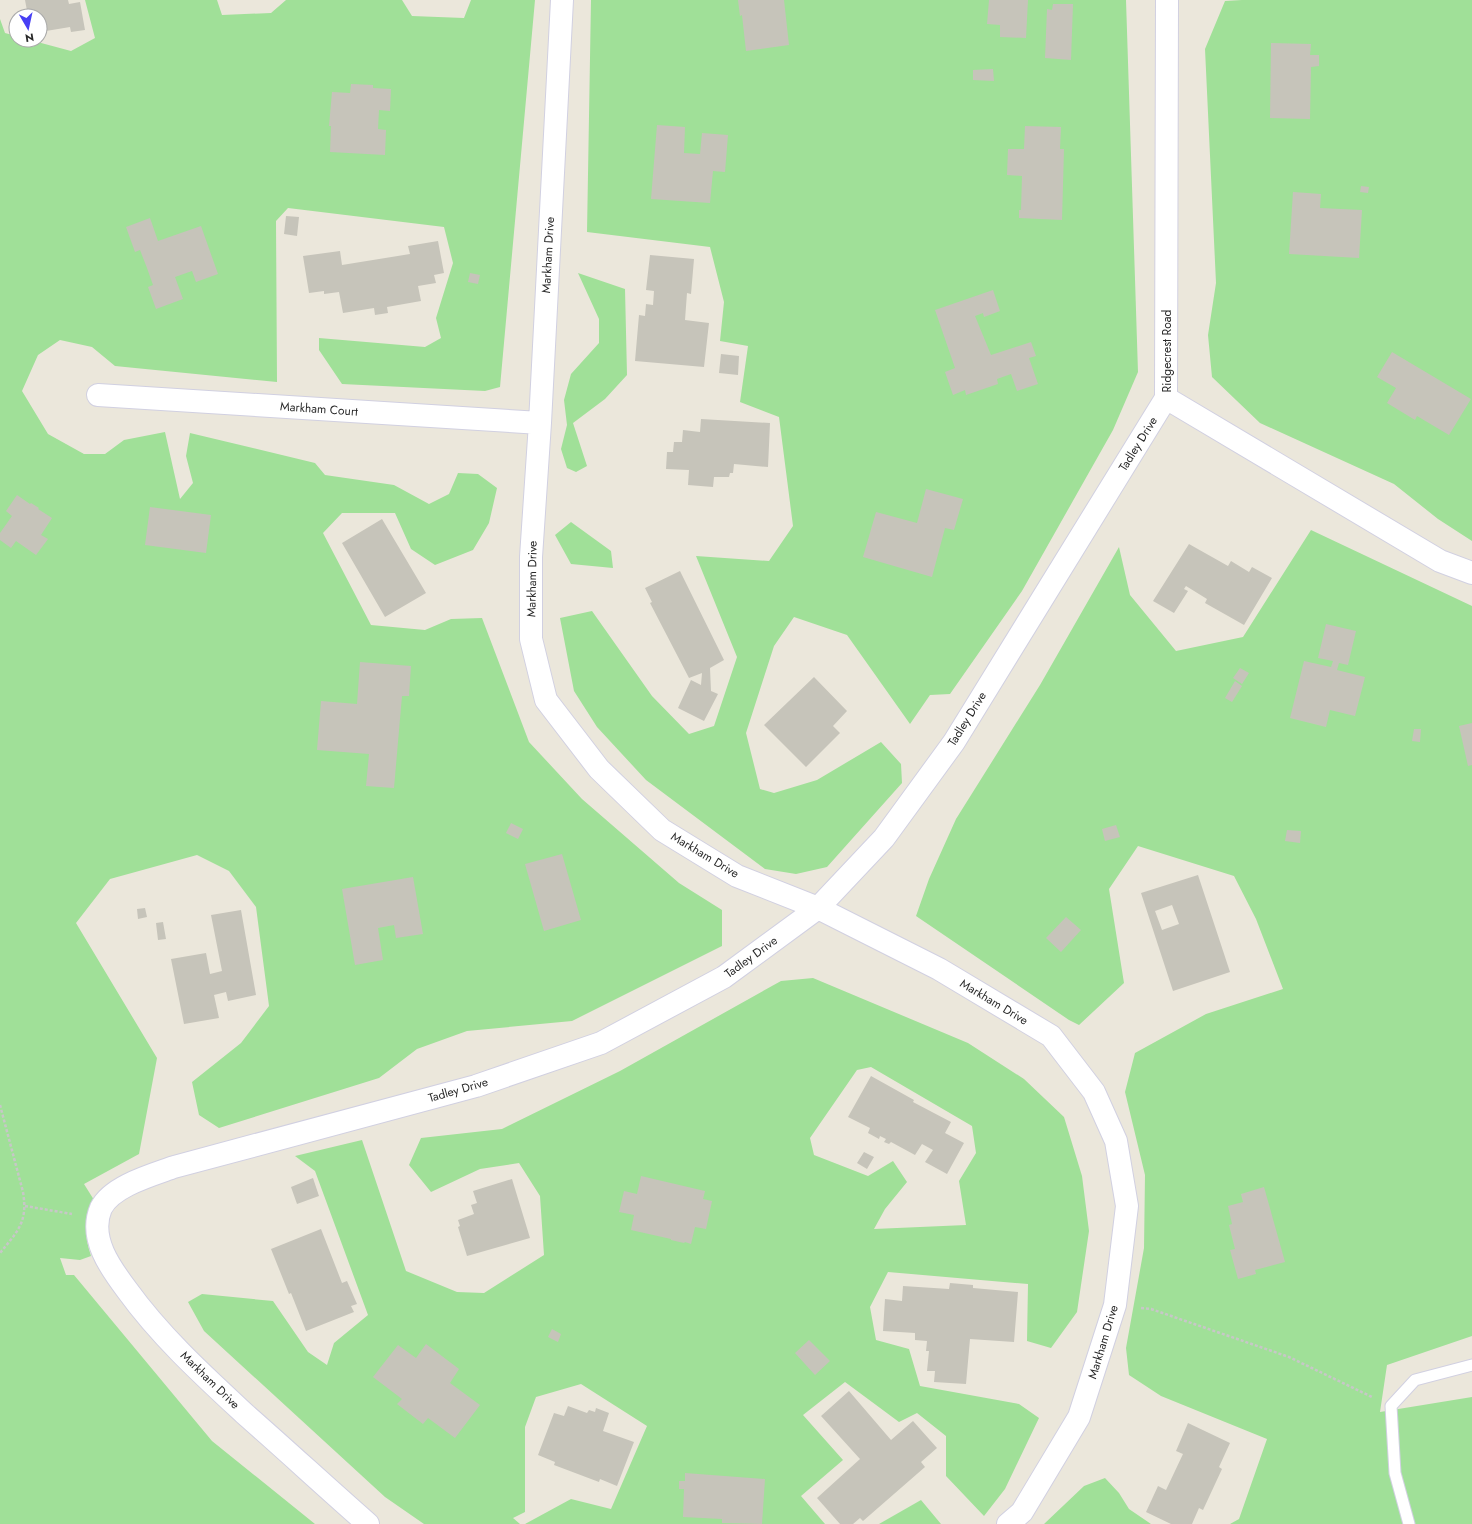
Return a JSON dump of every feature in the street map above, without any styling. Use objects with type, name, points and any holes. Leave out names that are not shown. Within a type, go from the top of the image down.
[{"type":"street","name":"Markham Drive","points":[[562,0],[540,424],[531,557],[531,639],[546,700],[599,769],[662,830],[737,876],[818,908],[939,969],[1051,1036],[1094,1092],[1116,1141],[1126,1206],[1115,1305],[1079,1417],[1022,1512],[1008,1524]]},
{"type":"street","name":"Ridgecrest Road","points":[[1168,0],[1166,398],[1440,561],[1472,573]]},
{"type":"street","name":"Markham Court","points":[[98,395],[540,424]]},
{"type":"street","name":"Tadley Drive","points":[[100,1212],[110,1196],[123,1188],[143,1178],[174,1167],[476,1086],[601,1043],[724,977],[818,908],[884,838],[954,742],[1166,398]]},
{"type":"street","name":"Markham Drive","points":[[100,1212],[97,1227],[98,1236],[103,1251],[114,1272],[143,1312],[200,1373],[368,1524]]},
{"type":"lane","points":[[1409,1524],[1395,1473],[1391,1406],[1415,1380],[1472,1365]]},
{"type":"path","points":[[0,1104],[23,1192],[25,1206],[22,1224],[0,1254]]},
{"type":"path","points":[[25,1206],[100,1212]]},
{"type":"path","points":[[1115,1305],[1151,1309],[1289,1357],[1391,1406]]},
{"type":"green space","points":[[85,0],[217,0],[222,15],[271,13],[286,0],[402,0],[412,16],[464,18],[471,0],[535,0],[500,387],[485,391],[342,384],[319,350],[319,338],[425,347],[441,338],[436,318],[453,263],[444,227],[288,208],[276,221],[277,382],[115,366],[92,347],[60,340],[38,355],[22,391],[48,434],[84,454],[105,454],[124,440],[165,432],[180,499],[193,483],[186,456],[190,433],[315,463],[325,475],[394,485],[429,504],[449,494],[458,473],[478,474],[497,488],[489,523],[473,550],[435,565],[411,549],[395,513],[342,513],[323,533],[371,625],[425,630],[451,619],[482,618],[529,742],[582,799],[679,883],[722,910],[722,946],[572,1021],[467,1031],[417,1049],[379,1078],[219,1128],[199,1115],[192,1082],[241,1043],[269,1006],[256,907],[229,871],[197,855],[110,879],[76,923],[157,1058],[139,1154],[84,1184],[94,1200],[90,1207],[86,1221],[87,1242],[91,1256],[80,1260],[60,1258],[66,1275],[74,1275],[212,1441],[315,1524],[0,1524],[0,19],[5,33],[8,34],[8,48],[48,48],[48,45],[71,51],[95,38]]},
{"type":"green space","points":[[591,0],[1126,0],[1138,372],[1113,430],[1022,591],[950,694],[930,695],[910,724],[847,635],[794,617],[774,646],[746,733],[760,789],[774,793],[817,780],[881,742],[901,764],[902,783],[827,867],[796,874],[765,869],[646,780],[597,727],[574,691],[560,618],[592,611],[652,696],[689,734],[714,726],[737,657],[696,556],[769,561],[793,526],[779,417],[740,402],[748,346],[720,341],[724,302],[710,247],[587,232]]},
{"type":"green space","points":[[1472,0],[1472,541],[1438,519],[1394,484],[1260,423],[1212,377],[1208,335],[1216,283],[1205,49],[1225,1]]},
{"type":"green space","points":[[578,273],[625,289],[627,375],[605,399],[573,423],[587,466],[576,472],[567,468],[561,449],[567,425],[564,400],[571,374],[599,343],[599,319]]},
{"type":"green space","points":[[571,522],[611,551],[613,568],[571,564],[555,535]]},
{"type":"green space","points":[[1311,530],[1472,606],[1472,1336],[1387,1365],[1380,1412],[1472,1397],[1472,1524],[1230,1524],[1239,1519],[1267,1439],[1161,1396],[1129,1375],[1126,1348],[1144,1248],[1145,1175],[1125,1092],[1135,1053],[1206,1014],[1283,989],[1256,919],[1234,876],[1138,846],[1109,889],[1124,983],[1079,1025],[1069,1020],[916,916],[929,879],[956,819],[1040,685],[1119,547],[1130,595],[1176,651],[1243,637]]},
{"type":"green space","points":[[813,978],[968,1043],[1024,1079],[1064,1117],[1082,1176],[1089,1231],[1077,1312],[1051,1348],[1027,1341],[1028,1284],[888,1272],[870,1307],[876,1340],[909,1349],[920,1386],[1019,1404],[1039,1418],[1005,1489],[984,1516],[946,1476],[946,1436],[917,1413],[899,1422],[845,1382],[803,1415],[843,1460],[801,1496],[825,1524],[525,1524],[571,1499],[611,1509],[647,1426],[581,1384],[536,1397],[525,1427],[525,1512],[513,1518],[520,1524],[424,1524],[385,1497],[204,1331],[188,1302],[202,1294],[273,1301],[308,1352],[327,1365],[334,1343],[368,1315],[315,1171],[295,1156],[362,1140],[406,1271],[457,1292],[484,1293],[544,1255],[540,1196],[519,1163],[480,1169],[431,1192],[409,1165],[421,1138],[502,1129],[620,1071],[781,981]],"holes":[[[871,1067],[972,1126],[976,1153],[959,1181],[966,1225],[874,1229],[885,1209],[907,1182],[893,1161],[868,1176],[814,1155],[810,1138],[857,1070]]]},
{"type":"green space","points":[[1105,1478],[1119,1493],[1129,1509],[1151,1524],[1044,1524],[1084,1486]]},
{"type":"green space","points":[[921,1500],[941,1524],[879,1524]]},
{"type":"building","points":[[25,0],[68,0],[69,4],[80,2],[85,30],[71,32],[70,27],[48,31],[48,8],[26,8]]},
{"type":"building","points":[[738,0],[784,0],[789,45],[746,51],[742,15],[740,16]]},
{"type":"building","points":[[989,0],[1028,0],[1026,38],[1000,37],[1000,25],[987,24]]},
{"type":"building","points":[[1053,4],[1073,4],[1071,60],[1045,58],[1047,9],[1052,10]]},
{"type":"building","points":[[1271,43],[1311,44],[1310,55],[1319,55],[1319,66],[1311,67],[1310,119],[1270,118]]},
{"type":"building","points":[[993,69],[994,81],[973,80],[973,70]]},
{"type":"building","points":[[351,84],[373,85],[373,88],[391,89],[390,111],[379,110],[378,129],[386,130],[385,155],[330,152],[331,126],[329,126],[332,92],[350,93]]},
{"type":"building","points":[[657,125],[685,127],[684,153],[700,154],[702,133],[728,135],[725,172],[713,171],[710,203],[651,199]]},
{"type":"building","points":[[1025,126],[1061,127],[1060,149],[1064,149],[1062,220],[1019,218],[1019,210],[1021,210],[1022,176],[1007,175],[1008,149],[1024,149]]},
{"type":"building","points":[[1361,186],[1369,187],[1368,193],[1360,192]]},
{"type":"building","points":[[1293,192],[1321,194],[1320,208],[1362,210],[1359,258],[1289,254]]},
{"type":"building","points":[[286,216],[299,217],[297,236],[284,234]]},
{"type":"building","points":[[150,218],[158,241],[201,226],[218,274],[196,282],[192,271],[175,277],[183,299],[156,309],[148,287],[153,285],[147,268],[140,250],[135,252],[126,227]]},
{"type":"building","points":[[438,241],[444,273],[434,275],[436,283],[418,286],[421,301],[387,307],[388,313],[375,315],[374,308],[343,313],[339,292],[324,294],[324,291],[309,293],[303,256],[340,251],[342,265],[410,254],[408,246]]},
{"type":"building","points":[[650,255],[694,259],[691,294],[687,293],[685,320],[709,323],[704,367],[635,361],[639,315],[645,316],[646,304],[653,305],[654,291],[646,290]]},
{"type":"building","points":[[470,273],[480,275],[478,284],[468,282]]},
{"type":"building","points":[[993,290],[1000,311],[984,317],[983,313],[975,316],[991,355],[1031,342],[1036,356],[1029,358],[1038,384],[1017,391],[1011,374],[997,379],[998,384],[966,395],[965,390],[953,395],[945,372],[955,368],[935,310]]},
{"type":"building","points":[[1392,352],[1471,399],[1449,435],[1417,416],[1415,420],[1387,403],[1396,388],[1377,377]]},
{"type":"building","points":[[721,354],[739,356],[738,375],[719,373]]},
{"type":"building","points":[[701,419],[770,423],[768,467],[734,464],[733,473],[730,473],[729,477],[714,477],[713,487],[688,485],[689,470],[666,469],[667,452],[673,452],[674,442],[682,442],[683,430],[700,432]]},
{"type":"building","points":[[926,489],[963,499],[954,530],[945,528],[932,577],[863,557],[876,512],[917,523]]},
{"type":"building","points":[[17,495],[39,508],[38,509],[52,518],[41,535],[48,539],[36,555],[16,541],[11,548],[0,540],[0,533],[12,516],[6,511]]},
{"type":"building","points":[[150,507],[211,515],[206,553],[145,545]]},
{"type":"building","points":[[382,519],[426,593],[385,617],[342,543]]},
{"type":"building","points":[[1189,544],[1228,566],[1231,561],[1249,572],[1252,567],[1272,578],[1244,625],[1205,603],[1207,599],[1186,586],[1184,589],[1188,591],[1174,613],[1153,601]]},
{"type":"building","points":[[680,571],[724,660],[710,668],[711,691],[718,694],[704,721],[678,708],[691,680],[701,685],[702,673],[689,678],[650,603],[652,602],[645,588]]},
{"type":"building","points":[[1326,624],[1356,631],[1348,665],[1339,663],[1337,670],[1365,677],[1355,716],[1330,710],[1326,727],[1290,718],[1304,661],[1331,667],[1333,661],[1318,658]]},
{"type":"building","points":[[360,662],[411,666],[409,696],[402,696],[394,788],[366,786],[369,754],[317,750],[321,701],[357,704]]},
{"type":"building","points":[[1240,668],[1249,673],[1242,684],[1233,678]]},
{"type":"building","points":[[814,677],[847,711],[833,726],[840,733],[806,767],[764,725]]},
{"type":"building","points":[[1235,681],[1242,686],[1232,702],[1225,698]]},
{"type":"building","points":[[1472,723],[1472,765],[1468,766],[1459,726]]},
{"type":"building","points":[[1414,729],[1421,729],[1420,742],[1412,741]]},
{"type":"building","points":[[511,823],[523,829],[518,839],[506,833]]},
{"type":"building","points":[[1116,825],[1120,837],[1105,841],[1102,829]]},
{"type":"building","points":[[1287,830],[1301,831],[1300,843],[1285,841]]},
{"type":"building","points":[[562,854],[581,920],[544,931],[525,864]]},
{"type":"building","points":[[1198,875],[1230,972],[1173,991],[1141,893]],"holes":[[[1172,905],[1179,924],[1162,930],[1155,911]]]},
{"type":"building","points":[[413,877],[423,934],[396,938],[394,925],[378,928],[383,960],[355,965],[342,889]]},
{"type":"building","points":[[145,908],[147,917],[138,919],[137,909]]},
{"type":"building","points":[[241,910],[256,995],[228,1001],[226,992],[214,995],[219,1018],[184,1024],[171,959],[206,953],[210,974],[222,971],[211,915]]},
{"type":"building","points":[[1066,917],[1081,930],[1061,952],[1046,938]]},
{"type":"building","points":[[163,922],[166,939],[158,940],[156,923]]},
{"type":"building","points":[[871,1076],[914,1100],[913,1102],[951,1122],[945,1133],[964,1143],[947,1174],[925,1162],[933,1150],[922,1144],[915,1155],[891,1142],[889,1144],[884,1142],[886,1139],[880,1136],[879,1139],[868,1133],[870,1128],[848,1117]]},
{"type":"building","points":[[864,1152],[874,1157],[867,1169],[857,1163]]},
{"type":"building","points":[[641,1176],[705,1191],[703,1199],[712,1201],[706,1229],[695,1227],[691,1244],[631,1230],[634,1215],[619,1212],[624,1191],[637,1194]]},
{"type":"building","points":[[313,1178],[319,1196],[297,1204],[291,1187]]},
{"type":"building","points":[[512,1179],[530,1238],[467,1256],[458,1227],[460,1226],[458,1220],[474,1214],[471,1205],[477,1203],[473,1191]]},
{"type":"building","points":[[1264,1187],[1285,1262],[1255,1270],[1256,1274],[1238,1279],[1230,1250],[1235,1249],[1229,1225],[1232,1224],[1228,1206],[1243,1202],[1241,1194]]},
{"type":"building","points":[[321,1229],[342,1283],[347,1281],[357,1304],[351,1306],[354,1312],[306,1331],[271,1249]]},
{"type":"building","points":[[950,1283],[973,1285],[973,1288],[1018,1292],[1014,1342],[970,1339],[966,1384],[934,1382],[935,1371],[927,1371],[929,1351],[926,1351],[927,1341],[915,1340],[915,1333],[883,1331],[885,1299],[902,1301],[903,1286],[949,1289]]},
{"type":"building","points":[[552,1329],[561,1334],[558,1342],[548,1337]]},
{"type":"building","points":[[809,1340],[830,1361],[815,1375],[795,1353]]},
{"type":"building","points":[[426,1344],[459,1369],[450,1383],[480,1405],[455,1438],[428,1418],[423,1424],[397,1404],[402,1399],[373,1377],[398,1345],[416,1358]]},
{"type":"building","points":[[849,1391],[891,1440],[913,1421],[937,1448],[921,1462],[925,1467],[863,1521],[860,1518],[853,1524],[840,1524],[817,1498],[860,1459],[821,1416]]},
{"type":"building","points":[[568,1406],[587,1413],[589,1410],[595,1412],[596,1408],[609,1413],[603,1431],[634,1442],[617,1486],[600,1479],[599,1482],[554,1465],[555,1462],[538,1455],[554,1413],[564,1416]]},
{"type":"building","points":[[1188,1423],[1230,1443],[1219,1467],[1222,1469],[1203,1510],[1199,1508],[1192,1524],[1171,1524],[1146,1512],[1158,1486],[1166,1490],[1183,1454],[1176,1451]]},
{"type":"building","points":[[685,1473],[765,1479],[762,1524],[722,1523],[722,1519],[683,1517],[684,1489],[679,1489],[679,1481],[685,1481]]}]
